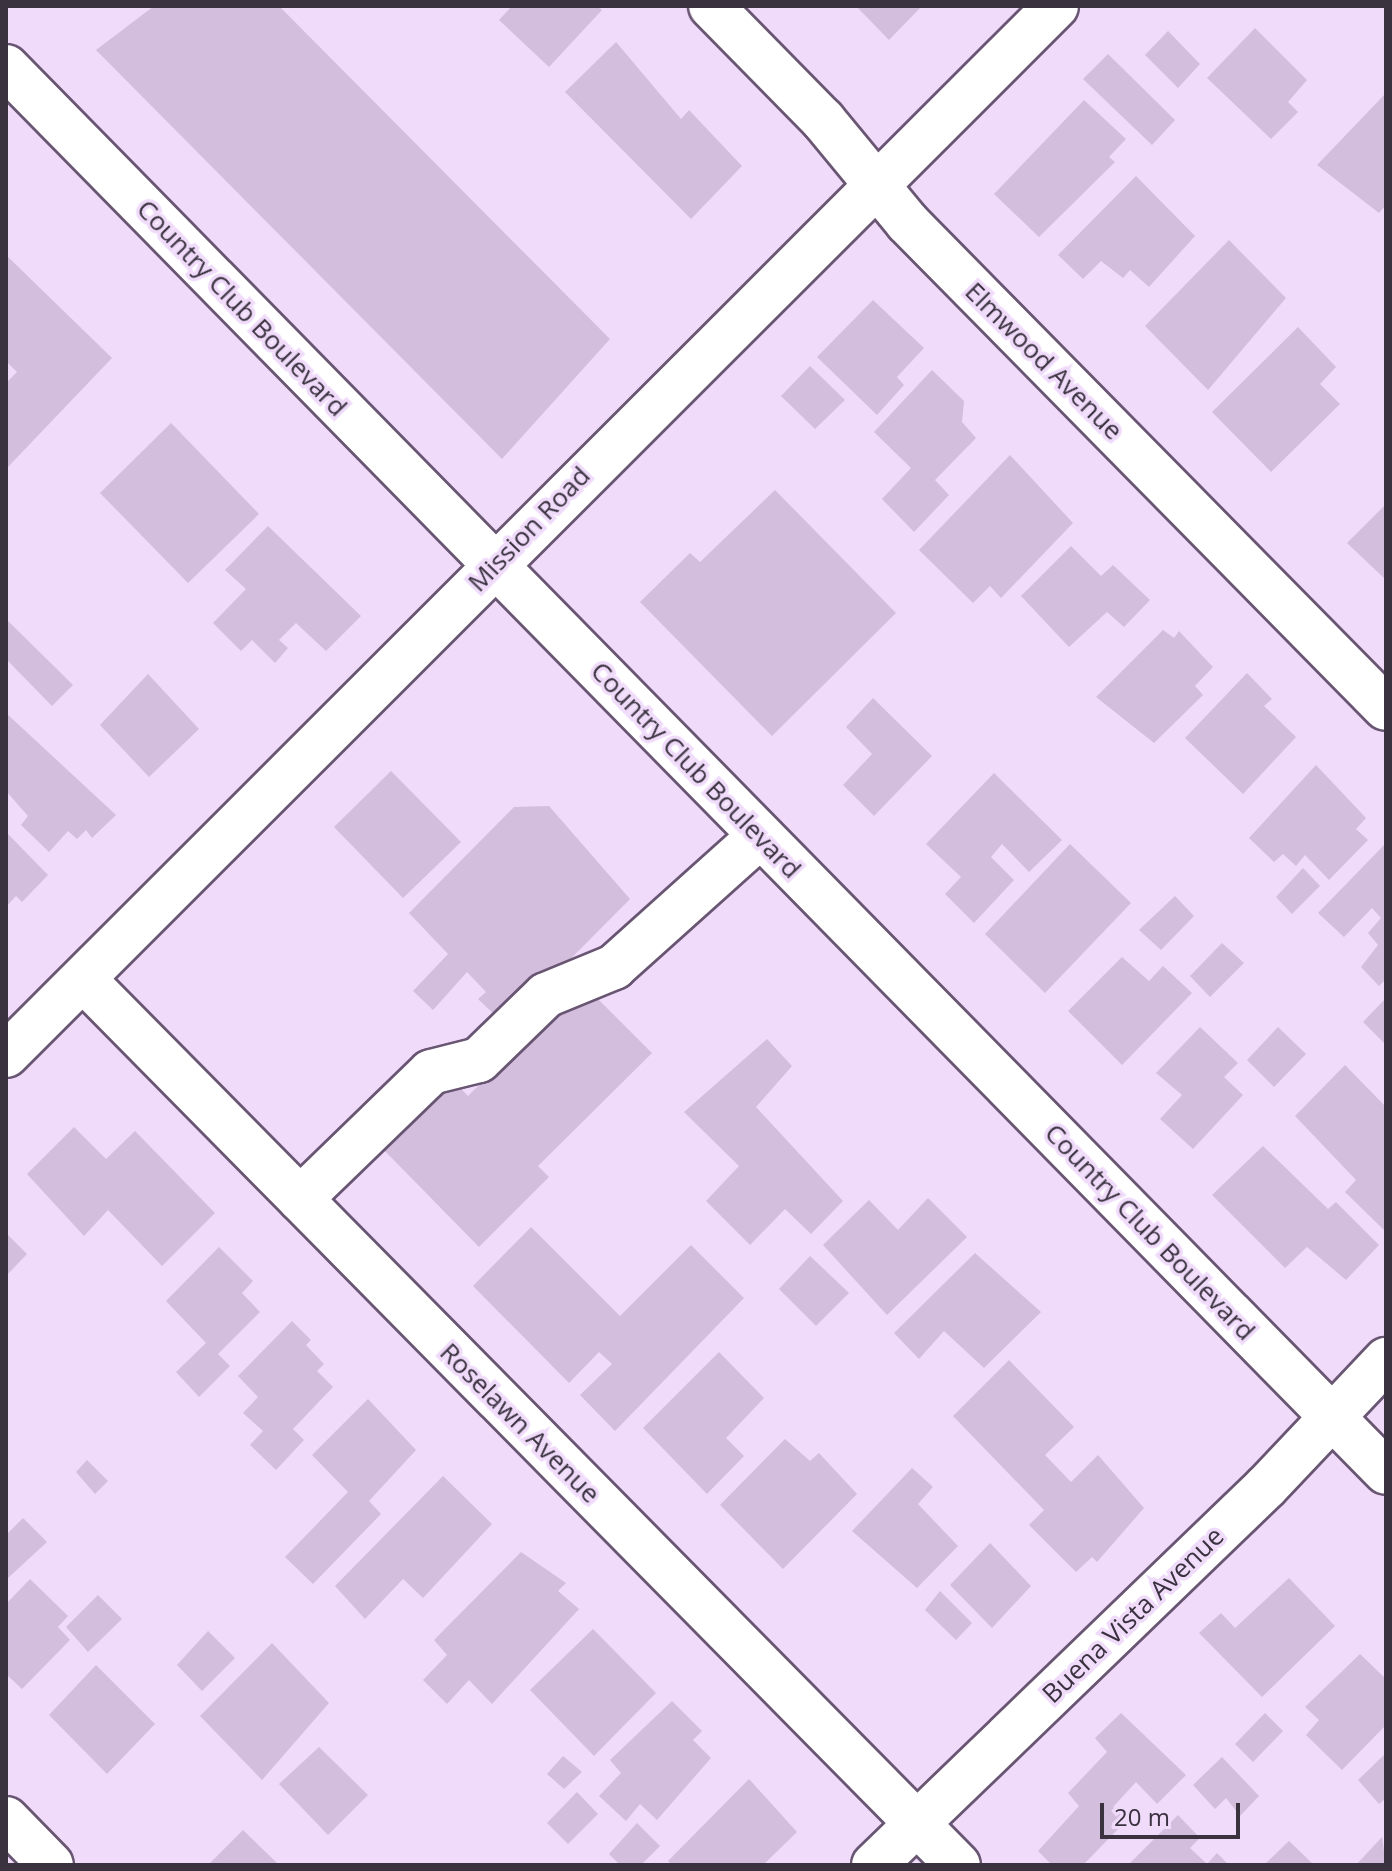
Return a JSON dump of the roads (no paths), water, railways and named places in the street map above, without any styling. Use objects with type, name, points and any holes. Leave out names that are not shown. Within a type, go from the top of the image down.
[{"type":"street","name":"Elmwood Avenue","points":[[711,6],[875,183],[1386,708]]},
{"type":"street","name":"Mission Road","points":[[6,1055],[410,658],[494,564],[1056,6]]},
{"type":"street","name":"Country Club Boulevard","points":[[6,67],[1386,1472]]},
{"type":"street","points":[[300,1199],[431,1072],[479,1060],[546,995],[614,967],[760,836]]},
{"type":"street","name":"Roselawn Avenue","points":[[83,979],[915,1825],[958,1865]]},
{"type":"street","name":"Buena Vista Avenue","points":[[874,1865],[1332,1417],[1386,1360]]},
{"type":"street","points":[[6,1819],[51,1865]]}]
